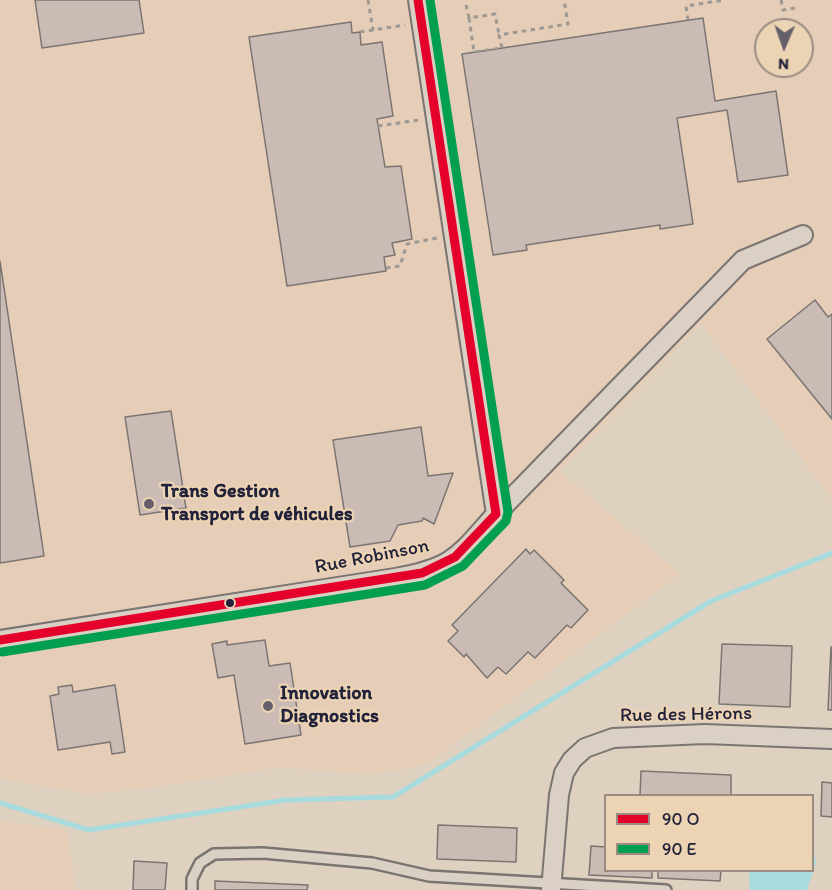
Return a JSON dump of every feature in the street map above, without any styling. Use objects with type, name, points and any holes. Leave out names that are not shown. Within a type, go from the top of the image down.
[{"type":"street","points":[[418,0],[496,514]]},
{"type":"street","name":"Rue Robinson","points":[[0,640],[422,573],[443,567],[459,555],[743,260],[803,234]]},
{"type":"street","name":"Rue des Hérons","points":[[551,887],[559,795],[564,773],[572,760],[585,748],[613,738],[705,734],[832,739]]},
{"type":"lane","points":[[192,890],[192,879],[200,863],[214,854],[263,853],[372,863],[429,876],[551,887],[666,890]]},
{"type":"path","points":[[368,0],[372,30]]},
{"type":"path","points":[[499,35],[568,24],[564,0]]},
{"type":"path","points":[[688,20],[686,6],[724,0]]},
{"type":"path","points":[[781,0],[783,10],[795,8]]},
{"type":"path","points":[[466,5],[474,52],[502,48],[495,14],[469,18]]},
{"type":"path","points":[[360,32],[421,22]]},
{"type":"path","points":[[378,126],[436,118]]},
{"type":"path","points":[[386,268],[400,266],[407,244],[454,235]]},
{"type":"shaded area","points":[[0,0],[832,0],[832,499],[701,324],[560,471],[680,574],[427,764],[370,775],[282,767],[155,787],[88,794],[0,777]]},
{"type":"shaded area","points":[[0,821],[67,830],[76,890],[0,890]]},
{"type":"water","points":[[749,872],[813,872],[807,890],[750,890]]},
{"type":"building","points":[[35,0],[139,0],[144,33],[42,48]]},
{"type":"building","points":[[703,18],[715,101],[776,91],[788,175],[738,182],[727,110],[677,118],[693,224],[660,229],[660,225],[526,245],[527,250],[493,255],[462,54]]},
{"type":"building","points":[[351,22],[352,33],[360,32],[361,45],[382,42],[393,116],[377,119],[385,167],[401,166],[412,239],[392,243],[395,255],[384,257],[386,271],[287,286],[249,37]]},
{"type":"building","points":[[0,261],[44,556],[0,563]]},
{"type":"building","points":[[815,300],[828,317],[832,314],[832,419],[767,339]]},
{"type":"building","points":[[171,411],[186,508],[140,515],[125,417]]},
{"type":"building","points":[[421,427],[428,476],[453,473],[434,524],[423,518],[422,521],[398,525],[390,541],[350,547],[333,440]]},
{"type":"building","points":[[526,549],[530,554],[534,550],[564,580],[561,583],[588,610],[571,628],[567,625],[535,658],[528,652],[506,674],[498,667],[487,678],[466,654],[464,657],[448,641],[458,631],[452,625]]},
{"type":"building","name":"Innovation Diagnostics","points":[[265,640],[269,666],[290,663],[301,735],[245,744],[234,675],[218,678],[212,644],[227,641],[227,645]]},
{"type":"building","points":[[722,644],[792,646],[790,707],[719,704]]},
{"type":"building","points":[[831,647],[832,710],[828,710]]},
{"type":"building","points":[[72,685],[73,692],[115,685],[125,752],[112,754],[110,742],[58,750],[50,696],[59,694],[58,687]]},
{"type":"building","points":[[641,771],[731,775],[731,794],[640,794]]},
{"type":"building","points":[[822,782],[832,783],[832,817],[821,816]]},
{"type":"building","points":[[438,825],[517,828],[516,862],[437,859]]},
{"type":"building","points":[[591,846],[604,847],[604,872],[652,872],[652,878],[589,875]]},
{"type":"building","points":[[134,861],[167,863],[165,890],[133,890]]},
{"type":"building","points":[[658,872],[721,872],[720,881],[658,878]]},
{"type":"building","points":[[215,881],[308,885],[307,890],[215,890]]},
{"type":"waterway","points":[[0,803],[89,830],[286,800],[393,797],[711,601],[832,553]]},
{"type":"transit line","points":[[0,640],[422,573],[455,557],[496,514],[418,0]]},
{"type":"transit line","points":[[2,652],[425,585],[463,566],[506,521],[508,512],[430,0]]},
{"type":"place","name":"Trans Gestion Transport de véhicules","points":[[149,504]]},
{"type":"place","name":"Innovation Diagnostics","points":[[268,706]]}]
